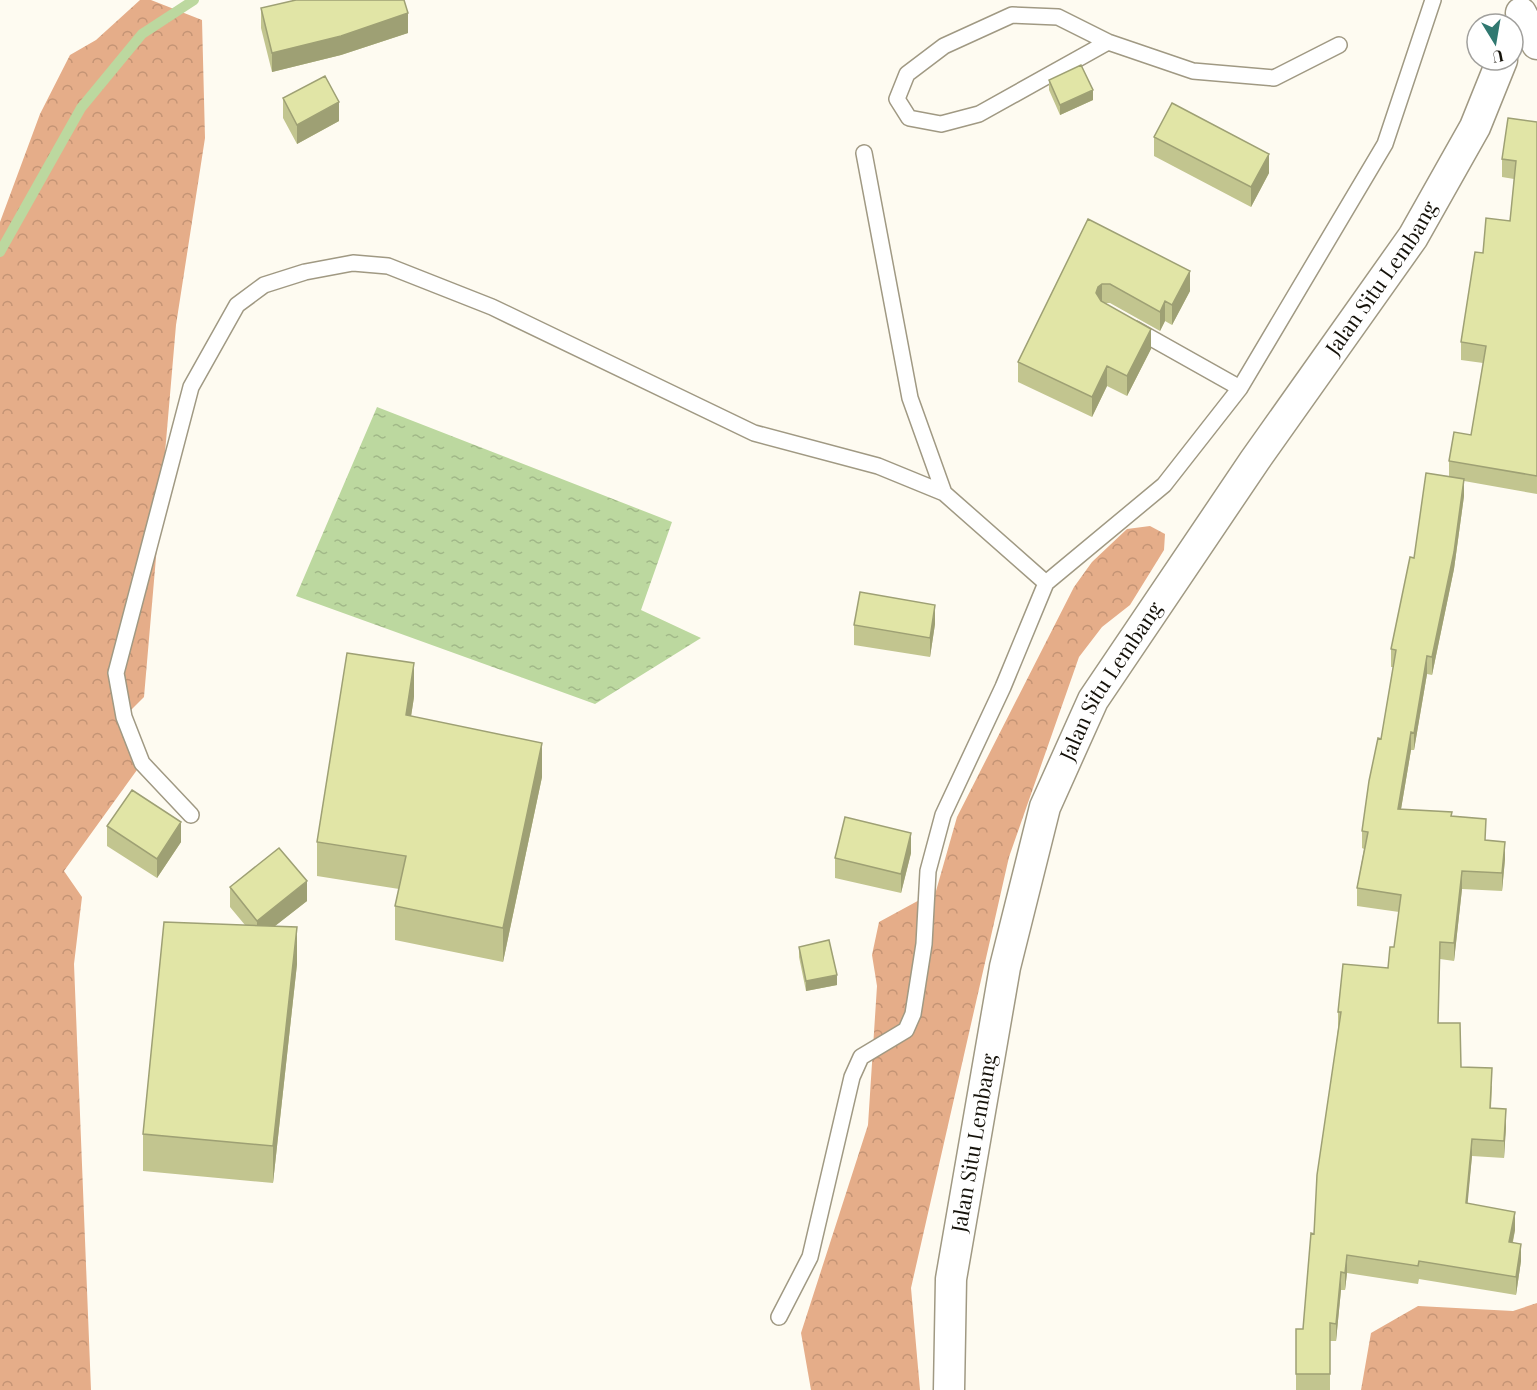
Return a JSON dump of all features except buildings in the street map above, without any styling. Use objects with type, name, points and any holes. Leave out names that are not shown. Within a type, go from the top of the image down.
[{"type":"street","points":[[1525,25],[1537,44]]},
{"type":"street","name":"Jalan Situ Lembang","points":[[949,1390],[951,1280],[1005,967],[1045,807],[1093,700],[1255,460],[1413,237],[1475,127],[1497,72]]},
{"type":"lane","points":[[779,1317],[810,1257],[852,1077],[861,1057],[906,1030],[913,1014],[924,944],[928,871],[943,816],[1003,687],[1046,583],[1164,486],[1240,388],[1385,144],[1433,0]]},
{"type":"lane","points":[[1108,42],[979,114],[941,124],[909,118],[897,99],[907,74],[944,46],[1012,15],[1058,17],[1108,42],[1193,70],[1274,78],[1338,45]]},
{"type":"lane","points":[[864,153],[910,398],[944,493]]},
{"type":"lane","points":[[191,815],[142,763],[124,717],[116,673],[191,387],[237,305],[264,285],[305,272],[353,263],[388,266],[492,307],[754,433],[878,466],[944,493],[1046,583]]},
{"type":"lane","points":[[1126,324],[1240,388]]},
{"type":"green space","points":[[140,0],[151,0],[202,20],[205,138],[176,325],[144,697],[124,717],[142,763],[64,871],[82,897],[74,964],[91,1390],[0,1390],[0,222],[40,114],[70,55],[96,40]]},
{"type":"green space","points":[[1150,526],[1165,534],[1164,550],[1130,605],[1102,627],[1079,657],[1009,857],[911,1288],[920,1390],[811,1390],[801,1333],[868,1125],[877,986],[872,955],[879,922],[936,891],[957,817],[1074,587],[1092,562],[1127,529]]},
{"type":"green space","points":[[1537,1303],[1537,1390],[1361,1390],[1371,1333],[1418,1306],[1513,1311]]},
{"type":"water","points":[[377,407],[672,522],[641,610],[701,638],[595,704],[296,596]]},
{"type":"waterway","points":[[0,252],[81,108],[142,34],[194,0]]}]
